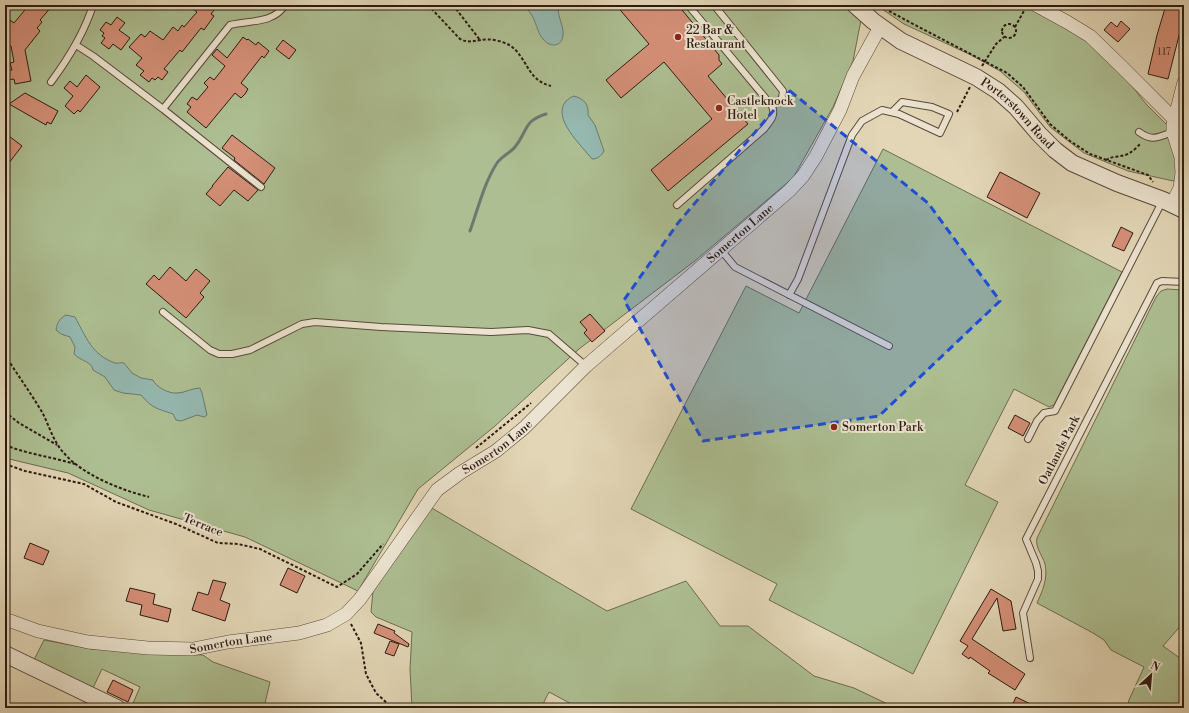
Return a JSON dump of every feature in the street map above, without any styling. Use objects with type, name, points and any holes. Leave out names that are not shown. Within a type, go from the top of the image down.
[{"type":"street","name":"Porterstown Road","points":[[855,5],[901,41],[972,74],[998,91],[1016,107],[1055,150],[1072,163],[1111,181],[1173,205]]},
{"type":"street","points":[[1036,5],[1090,36],[1123,68],[1173,126],[1181,158],[1182,173],[1180,188],[1173,205]]},
{"type":"street","name":"Somerton Lane","points":[[5,619],[38,631],[88,642],[148,648],[193,649],[228,642],[299,633],[326,625],[346,614],[360,599],[437,490],[460,473],[496,451],[524,428],[586,366],[789,191],[803,176],[816,156],[840,110],[853,76],[880,26]]},
{"type":"street","points":[[1173,126],[1184,82]]},
{"type":"street","points":[[5,654],[117,708]]},
{"type":"lane","points":[[51,82],[68,59],[76,44],[87,22],[92,5]]},
{"type":"lane","points":[[163,109],[230,25],[268,19],[278,14],[285,5]]},
{"type":"lane","points":[[677,205],[764,129],[774,116],[772,106],[688,5]]},
{"type":"lane","points":[[714,5],[783,90],[782,98],[772,106]]},
{"type":"lane","points":[[76,44],[163,109],[261,187]]},
{"type":"lane","points":[[789,295],[798,279],[852,135],[862,120],[882,110],[899,114],[940,133],[949,114],[932,107],[902,102],[892,112]]},
{"type":"lane","points":[[1139,132],[1146,137],[1152,138],[1173,126]]},
{"type":"lane","points":[[1028,440],[1037,421],[1044,413],[1055,411],[1173,205]]},
{"type":"lane","points":[[721,250],[735,267],[889,346]]},
{"type":"lane","name":"Oatlands Park","points":[[1030,658],[1023,613],[1038,579],[1038,571],[1026,539],[1157,284],[1162,281],[1184,282]]},
{"type":"lane","points":[[163,312],[210,350],[219,354],[232,354],[250,350],[302,324],[315,322],[380,328],[491,332],[528,330],[549,334],[586,366]]},
{"type":"path","points":[[428,5],[460,40],[465,42],[490,40],[505,43],[511,46],[521,57],[533,76],[539,81],[551,86]]},
{"type":"path","points":[[453,5],[480,40]]},
{"type":"path","points":[[1015,27],[1008,24],[1003,27],[1001,30],[1004,37],[1014,37],[1016,32],[1015,27],[1028,5]]},
{"type":"path","points":[[1106,160],[1110,157],[1127,154],[1136,149],[1146,137]]},
{"type":"path","points":[[5,355],[42,412],[63,453],[77,465],[98,478],[130,492],[149,497]]},
{"type":"path","points":[[5,412],[19,423],[58,445]]},
{"type":"path","points":[[5,445],[21,452],[61,460],[77,465]]},
{"type":"path","name":"Terrace","points":[[5,464],[25,471],[84,484],[116,502],[176,524],[218,543],[238,544],[260,549],[337,587],[357,574],[387,539]]},
{"type":"path","points":[[346,614],[361,643],[366,674],[376,693],[388,704],[390,708]]},
{"type":"highlighted area","points":[[790,91],[928,203],[1000,301],[879,416],[703,441],[624,300],[678,223]]},
{"type":"green space","points":[[5,5],[846,5],[861,20],[853,61],[833,107],[793,178],[696,260],[579,349],[495,426],[418,489],[358,591],[245,537],[149,510],[68,473],[5,458]]},
{"type":"green space","points":[[876,5],[1026,5],[1060,23],[1087,40],[1119,69],[1146,104],[1169,127],[1175,155],[1178,182],[1128,171],[1084,153],[1050,127],[1024,92],[1000,71],[971,55],[904,24]]},
{"type":"green space","name":"Somerton Park","points":[[883,149],[1122,272],[1054,405],[1049,407],[1014,389],[965,485],[998,502],[913,674],[769,600],[777,584],[631,509],[746,286],[799,313]]},
{"type":"green space","points":[[1167,289],[1184,290],[1184,622],[1163,646],[1184,661],[1184,708],[1127,708],[1129,700],[1144,667],[1111,650],[1104,640],[1093,633],[1037,603],[1043,589],[1046,569],[1038,548],[1037,538],[1156,297],[1161,291]]},
{"type":"green space","points":[[430,507],[607,611],[686,581],[720,626],[748,626],[814,676],[854,688],[896,708],[579,708],[549,692],[541,708],[412,708],[410,669],[412,632],[376,617],[371,612],[373,591],[391,561]]},
{"type":"green space","points":[[44,640],[92,649],[203,655],[213,662],[270,682],[264,708],[191,708],[187,706],[177,708],[131,708],[140,687],[102,669],[92,690],[33,662]]},
{"type":"water","points":[[522,5],[558,5],[558,13],[563,35],[558,44],[549,44],[543,39],[530,13]]},
{"type":"water","points":[[574,96],[585,102],[588,108],[588,115],[595,125],[604,151],[596,158],[592,159],[575,139],[562,115],[562,108],[566,101]]},
{"type":"water","points":[[66,315],[75,317],[90,344],[107,360],[115,363],[124,363],[132,373],[141,378],[153,380],[167,391],[180,393],[200,388],[207,415],[204,417],[197,415],[181,421],[176,420],[173,414],[155,408],[141,395],[123,393],[114,390],[105,377],[93,370],[88,363],[74,354],[75,347],[70,337],[61,334],[56,330],[59,321]]},
{"type":"building","points":[[29,5],[53,5],[40,20],[42,22],[37,28],[40,31],[25,50],[31,81],[15,84],[14,79],[8,80],[6,71],[12,70],[10,63],[14,62],[11,46],[7,45],[10,20],[14,23]]},
{"type":"building","points":[[188,5],[218,5],[211,14],[214,16],[204,30],[201,28],[182,52],[180,50],[164,69],[168,72],[162,80],[158,77],[155,80],[152,78],[149,82],[140,75],[144,71],[136,65],[142,58],[129,47],[141,34],[145,37],[150,31],[163,40],[173,27],[178,31],[182,25],[184,27],[197,12]]},
{"type":"building","name":"Castleknock Hotel","points":[[616,5],[678,5],[719,55],[719,60],[722,64],[708,76],[748,124],[668,191],[651,170],[712,119],[664,62],[621,98],[606,80],[649,44]]},
{"type":"building","points":[[1166,5],[1184,5],[1184,16],[1168,79],[1148,74]]},
{"type":"building","points":[[117,17],[125,23],[119,30],[130,38],[121,50],[113,44],[109,49],[101,43],[105,38],[102,36],[104,33],[100,30],[106,22],[111,25]]},
{"type":"building","points":[[1121,21],[1130,29],[1118,42],[1104,30],[1111,22],[1117,27]]},
{"type":"building","points":[[243,37],[256,45],[258,42],[269,51],[264,58],[262,56],[241,83],[248,89],[245,94],[241,98],[235,93],[206,128],[187,112],[191,107],[187,104],[192,97],[197,100],[208,87],[204,83],[210,77],[214,80],[225,66],[212,55],[217,49],[227,58]]},
{"type":"building","points":[[283,40],[296,50],[289,59],[276,49]]},
{"type":"building","points":[[86,75],[100,87],[80,112],[78,110],[74,114],[65,106],[73,96],[64,88],[70,81],[77,87]]},
{"type":"building","points":[[25,93],[58,111],[51,124],[47,122],[46,125],[9,104]]},
{"type":"building","points":[[5,133],[22,146],[5,168]]},
{"type":"building","points":[[232,135],[275,168],[264,184],[234,160],[235,158],[222,148]]},
{"type":"building","points":[[228,167],[258,190],[248,201],[234,190],[220,206],[206,194]]},
{"type":"building","points":[[1000,172],[1040,193],[1027,218],[987,197]]},
{"type":"building","points":[[1121,227],[1133,233],[1124,251],[1112,246]]},
{"type":"building","points":[[170,267],[186,281],[196,269],[210,281],[200,293],[204,297],[186,318],[146,284],[154,275],[159,280]]},
{"type":"building","points":[[590,314],[605,331],[592,342],[584,333],[587,330],[580,322]]},
{"type":"building","points":[[1015,415],[1030,423],[1023,436],[1008,428]]},
{"type":"building","points":[[30,543],[49,551],[43,565],[24,558]]},
{"type":"building","points":[[288,568],[305,576],[297,593],[280,585]]},
{"type":"building","points":[[213,580],[226,583],[220,600],[230,604],[225,621],[192,610],[198,592],[208,595]]},
{"type":"building","points":[[130,588],[155,594],[153,604],[171,609],[168,622],[140,615],[142,605],[126,601]]},
{"type":"building","points":[[991,589],[1011,601],[1016,629],[1003,631],[997,598],[972,639],[1025,674],[1015,690],[988,673],[990,671],[970,657],[969,659],[962,654],[968,646],[960,641]]},
{"type":"building","points":[[378,624],[395,631],[394,633],[409,644],[408,647],[374,633]]},
{"type":"building","points":[[390,641],[399,644],[394,656],[385,653]]},
{"type":"building","points":[[113,680],[133,690],[128,702],[107,692]]},
{"type":"building","points":[[1016,697],[1039,708],[1011,708]]},
{"type":"waterway","points":[[470,231],[485,188],[497,163],[515,147],[530,123],[546,114]]},
{"type":"place","name":"22 Bar & Restaurant","points":[[678,37]]},
{"type":"place","name":"Castleknock Hotel","points":[[719,108]]},
{"type":"place","name":"Somerton Park","points":[[834,427]]}]
